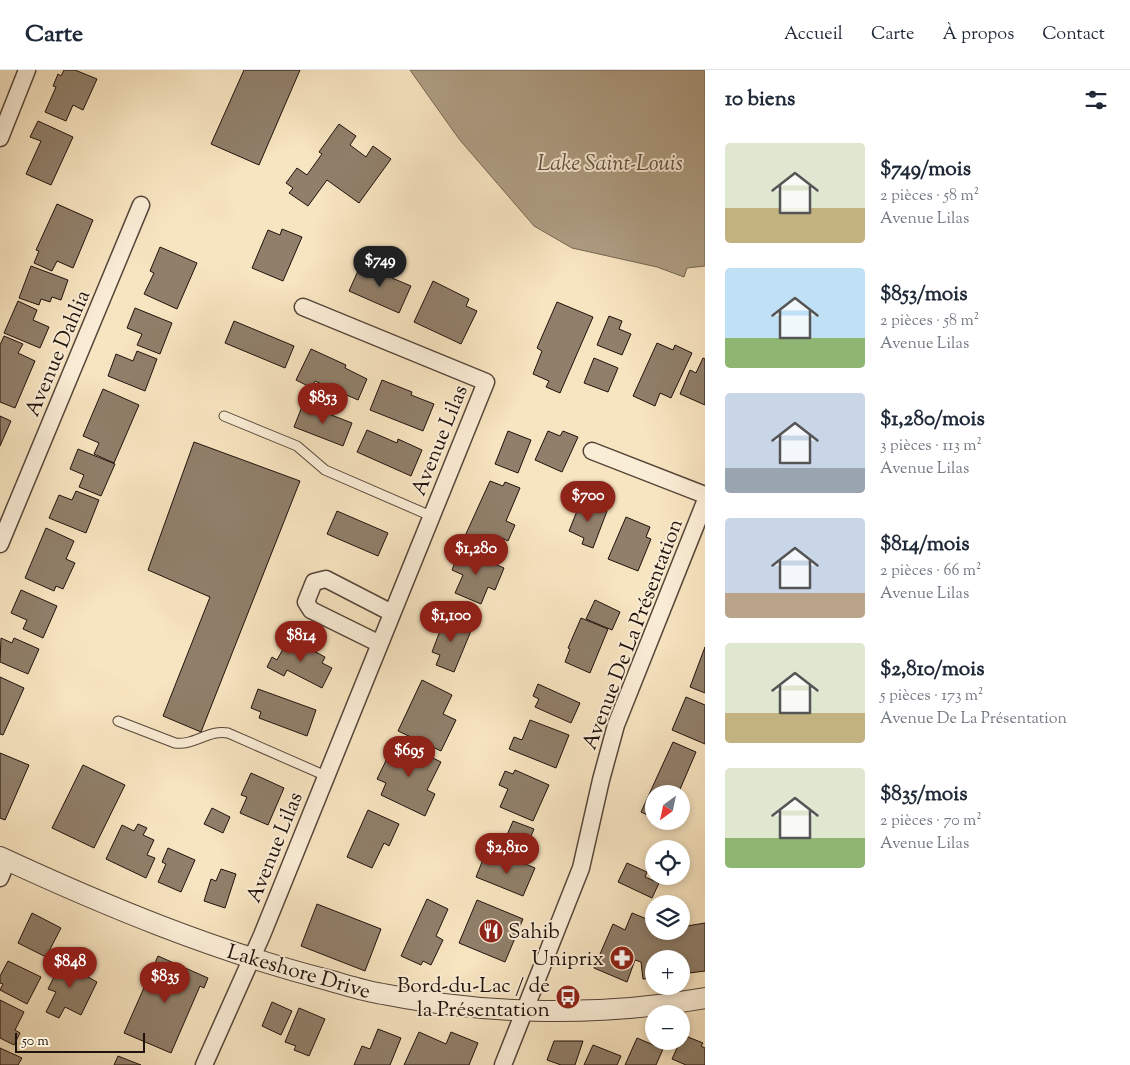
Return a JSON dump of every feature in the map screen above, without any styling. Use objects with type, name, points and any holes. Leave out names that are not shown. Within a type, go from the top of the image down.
[{"type":"street","points":[[0,138],[27,70]]},
{"type":"street","name":"Avenue Dahlia","points":[[0,544],[141,205]]},
{"type":"street","name":"Avenue Lilas","points":[[204,1065],[250,958],[262,935],[486,382],[303,307]]},
{"type":"street","points":[[592,452],[705,495]]},
{"type":"street","name":"Avenue De La Présentation","points":[[503,1065],[581,868],[616,725],[705,502]]},
{"type":"street","points":[[380,644],[311,610],[306,602],[314,582],[326,579],[392,613]]},
{"type":"street","name":"Lakeshore Drive","points":[[2,865],[173,931],[250,958],[381,994],[425,1002],[493,1009],[558,1011],[630,1008],[674,1004],[705,998]]},
{"type":"lane","points":[[224,416],[297,446],[325,470],[432,516]]},
{"type":"lane","points":[[118,721],[182,744],[190,743],[216,733],[228,733],[326,776]]},
{"type":"water","name":"Lake Saint-Louis","points":[[410,70],[705,70],[705,266],[687,268],[684,277],[657,267],[572,248],[534,226],[459,139]]},
{"type":"building","points":[[64,70],[75,70],[97,79],[83,110],[73,105],[66,121],[45,112],[56,87],[53,86],[58,74],[61,76]]},
{"type":"building","points":[[244,70],[300,70],[259,165],[211,144]]},
{"type":"building","points":[[38,121],[73,137],[51,185],[26,174],[41,141],[30,137]]},
{"type":"building","points":[[339,124],[356,136],[350,145],[366,157],[373,146],[391,159],[359,203],[327,180],[308,206],[289,193],[293,188],[286,183],[297,168],[307,175],[322,154],[319,152]]},
{"type":"building","points":[[57,204],[93,220],[73,268],[57,261],[52,271],[34,263],[39,251],[36,250]]},
{"type":"building","points":[[282,229],[302,237],[283,281],[252,268],[268,230],[280,235]]},
{"type":"building","points":[[160,247],[197,263],[177,309],[144,294],[154,273],[150,271]]},
{"type":"building","points":[[362,262],[393,275],[392,278],[411,286],[399,313],[349,291]]},
{"type":"building","points":[[31,266],[68,280],[61,300],[52,297],[50,302],[41,299],[39,305],[19,298]]},
{"type":"building","points":[[433,281],[469,299],[466,306],[477,311],[461,344],[414,322]]},
{"type":"building","points":[[18,301],[37,310],[33,320],[49,327],[40,348],[4,333]]},
{"type":"building","points":[[557,302],[593,317],[560,393],[546,387],[549,381],[533,374],[542,351],[537,348]]},
{"type":"building","points":[[135,308],[172,323],[160,354],[137,345],[142,334],[127,328]]},
{"type":"building","points":[[609,316],[622,321],[619,329],[631,334],[622,355],[597,345]]},
{"type":"building","points":[[234,321],[294,346],[285,368],[225,343]]},
{"type":"building","points":[[4,336],[23,344],[18,353],[35,361],[15,408],[0,402],[0,345]]},
{"type":"building","points":[[657,343],[673,350],[675,345],[692,353],[671,398],[660,393],[655,406],[633,396]]},
{"type":"building","points":[[311,349],[346,365],[345,368],[367,379],[358,400],[315,381],[312,388],[296,380]]},
{"type":"building","points":[[137,351],[157,359],[145,391],[108,376],[116,354],[133,361]]},
{"type":"building","points":[[594,358],[618,368],[608,392],[584,383]]},
{"type":"building","points":[[703,358],[705,359],[705,405],[680,394],[690,370],[696,373]]},
{"type":"building","points":[[382,380],[412,392],[411,395],[434,404],[423,431],[370,410]]},
{"type":"building","points":[[103,389],[139,405],[114,463],[94,454],[99,443],[83,436]]},
{"type":"building","points":[[303,404],[352,423],[343,446],[294,427]]},
{"type":"building","points":[[0,416],[11,421],[0,446]]},
{"type":"building","points":[[367,430],[397,443],[398,439],[422,450],[411,476],[357,452]]},
{"type":"building","points":[[508,431],[531,440],[518,473],[495,464]]},
{"type":"building","points":[[548,431],[560,436],[563,431],[578,437],[562,472],[535,460]]},
{"type":"building","points":[[194,442],[300,481],[201,732],[163,716],[210,597],[148,570]]},
{"type":"building","points":[[78,449],[115,464],[101,496],[79,487],[84,475],[70,469]]},
{"type":"building","points":[[490,481],[503,486],[505,482],[520,488],[506,521],[515,525],[508,541],[500,537],[495,549],[465,536]]},
{"type":"building","points":[[76,491],[99,500],[86,533],[49,518],[59,495],[72,500]]},
{"type":"building","points":[[581,501],[607,511],[593,548],[582,544],[584,538],[569,531]]},
{"type":"building","points":[[337,511],[388,533],[378,556],[327,534]]},
{"type":"building","points":[[626,517],[650,527],[646,537],[651,539],[638,571],[608,559]]},
{"type":"building","points":[[46,528],[74,541],[66,559],[75,563],[63,589],[56,586],[54,591],[25,578]]},
{"type":"building","points":[[460,549],[504,568],[495,590],[488,587],[481,604],[455,593],[463,575],[452,570]]},
{"type":"building","points":[[21,590],[57,606],[43,638],[23,629],[27,620],[11,613]]},
{"type":"building","points":[[595,600],[620,612],[612,630],[586,619]]},
{"type":"building","points":[[446,615],[473,626],[454,672],[436,665],[440,655],[432,652]]},
{"type":"building","points":[[581,618],[608,629],[590,673],[565,662],[570,649],[568,648]]},
{"type":"building","points":[[1,638],[12,643],[14,638],[39,649],[28,674],[0,662]]},
{"type":"building","points":[[289,638],[325,657],[322,663],[332,668],[322,688],[287,670],[284,676],[267,667],[272,657],[277,660]]},
{"type":"building","points":[[705,647],[705,693],[690,687]]},
{"type":"building","points":[[0,677],[24,688],[3,735],[0,734]]},
{"type":"building","points":[[422,680],[452,695],[443,714],[456,720],[441,751],[398,731]]},
{"type":"building","points":[[538,684],[580,703],[571,723],[535,707],[539,699],[533,696]]},
{"type":"building","points":[[258,689],[316,710],[307,736],[259,718],[261,712],[251,708]]},
{"type":"building","points":[[686,697],[705,705],[705,744],[672,730]]},
{"type":"building","points":[[530,720],[569,735],[556,768],[509,749],[514,737],[522,740]]},
{"type":"building","points":[[396,740],[441,762],[427,790],[435,794],[425,816],[381,795],[386,783],[377,779]]},
{"type":"building","points":[[673,742],[696,752],[682,785],[653,785]]},
{"type":"building","points":[[0,753],[29,765],[5,820],[0,818]]},
{"type":"building","points":[[83,765],[125,785],[94,848],[52,828]]},
{"type":"building","points":[[515,770],[549,785],[533,821],[500,807],[508,789],[499,785],[505,771],[513,774]]},
{"type":"building","points":[[251,773],[284,788],[268,825],[240,813],[247,797],[241,795]]},
{"type":"building","points":[[645,803],[645,814],[641,812]]},
{"type":"building","points":[[212,808],[230,817],[223,833],[204,824]]},
{"type":"building","points":[[368,810],[399,824],[389,846],[384,843],[372,868],[347,857]]},
{"type":"building","points":[[513,821],[534,829],[522,857],[501,849]]},
{"type":"building","points":[[138,824],[147,828],[143,835],[154,840],[147,855],[155,858],[146,878],[106,859],[122,825],[134,831]]},
{"type":"building","points":[[168,848],[195,860],[181,892],[158,882],[166,864],[162,862]]},
{"type":"building","points":[[484,857],[508,867],[511,858],[535,868],[523,896],[476,877]]},
{"type":"building","points":[[627,863],[645,871],[645,885],[658,885],[653,895],[646,895],[618,882]]},
{"type":"building","points":[[221,869],[236,874],[225,908],[204,901],[211,879],[216,881]]},
{"type":"building","points":[[427,899],[448,909],[436,936],[443,940],[431,965],[423,961],[421,965],[401,956]]},
{"type":"building","name":"Sahib","points":[[477,900],[523,919],[505,962],[459,943]]},
{"type":"building","points":[[317,904],[381,929],[365,971],[301,946]]},
{"type":"building","points":[[32,913],[61,928],[46,957],[18,943]]},
{"type":"building","points":[[632,913],[645,918],[645,940],[690,940],[690,926],[705,923],[705,971],[690,973],[690,950],[645,950],[645,979],[643,979],[641,962],[635,960],[627,982],[594,968],[613,924],[625,930]]},
{"type":"building","points":[[158,956],[208,978],[204,988],[200,986],[171,1053],[124,1033]]},
{"type":"building","points":[[63,959],[90,973],[88,977],[97,982],[81,1015],[65,1007],[59,1018],[46,1012],[56,992],[48,989]]},
{"type":"building","points":[[8,961],[41,977],[27,1004],[0,990],[3,984],[0,983],[0,976]]},
{"type":"building","points":[[0,1000],[24,1012],[15,1030],[20,1033],[14,1045],[0,1038]]},
{"type":"building","points":[[272,1002],[292,1011],[281,1035],[262,1026]]},
{"type":"building","points":[[299,1008],[325,1019],[309,1056],[294,1050],[296,1046],[285,1042]]},
{"type":"building","points":[[378,1029],[401,1038],[390,1065],[354,1065],[362,1046],[370,1049]]},
{"type":"building","points":[[419,1032],[446,1044],[451,1032],[478,1043],[469,1065],[404,1065]]},
{"type":"building","points":[[637,1038],[645,1041],[645,1050],[663,1050],[656,1065],[625,1065]]},
{"type":"building","points":[[690,1038],[703,1043],[701,1046],[705,1048],[705,1065],[686,1065],[672,1059],[676,1050],[690,1050]]},
{"type":"building","points":[[554,1041],[583,1041],[575,1065],[561,1065],[547,1060]]},
{"type":"building","points":[[593,1045],[621,1056],[617,1065],[584,1065]]},
{"type":"building","points":[[0,1048],[22,1058],[18,1065],[0,1065]]},
{"type":"building","points":[[118,1056],[141,1065],[114,1065]]},
{"type":"place","name":"Sahib","points":[[491,931]]},
{"type":"place","name":"Uniprix","points":[[622,958]]},
{"type":"place","name":"Bord-du-Lac / de la Présentation","points":[[568,997]]}]
